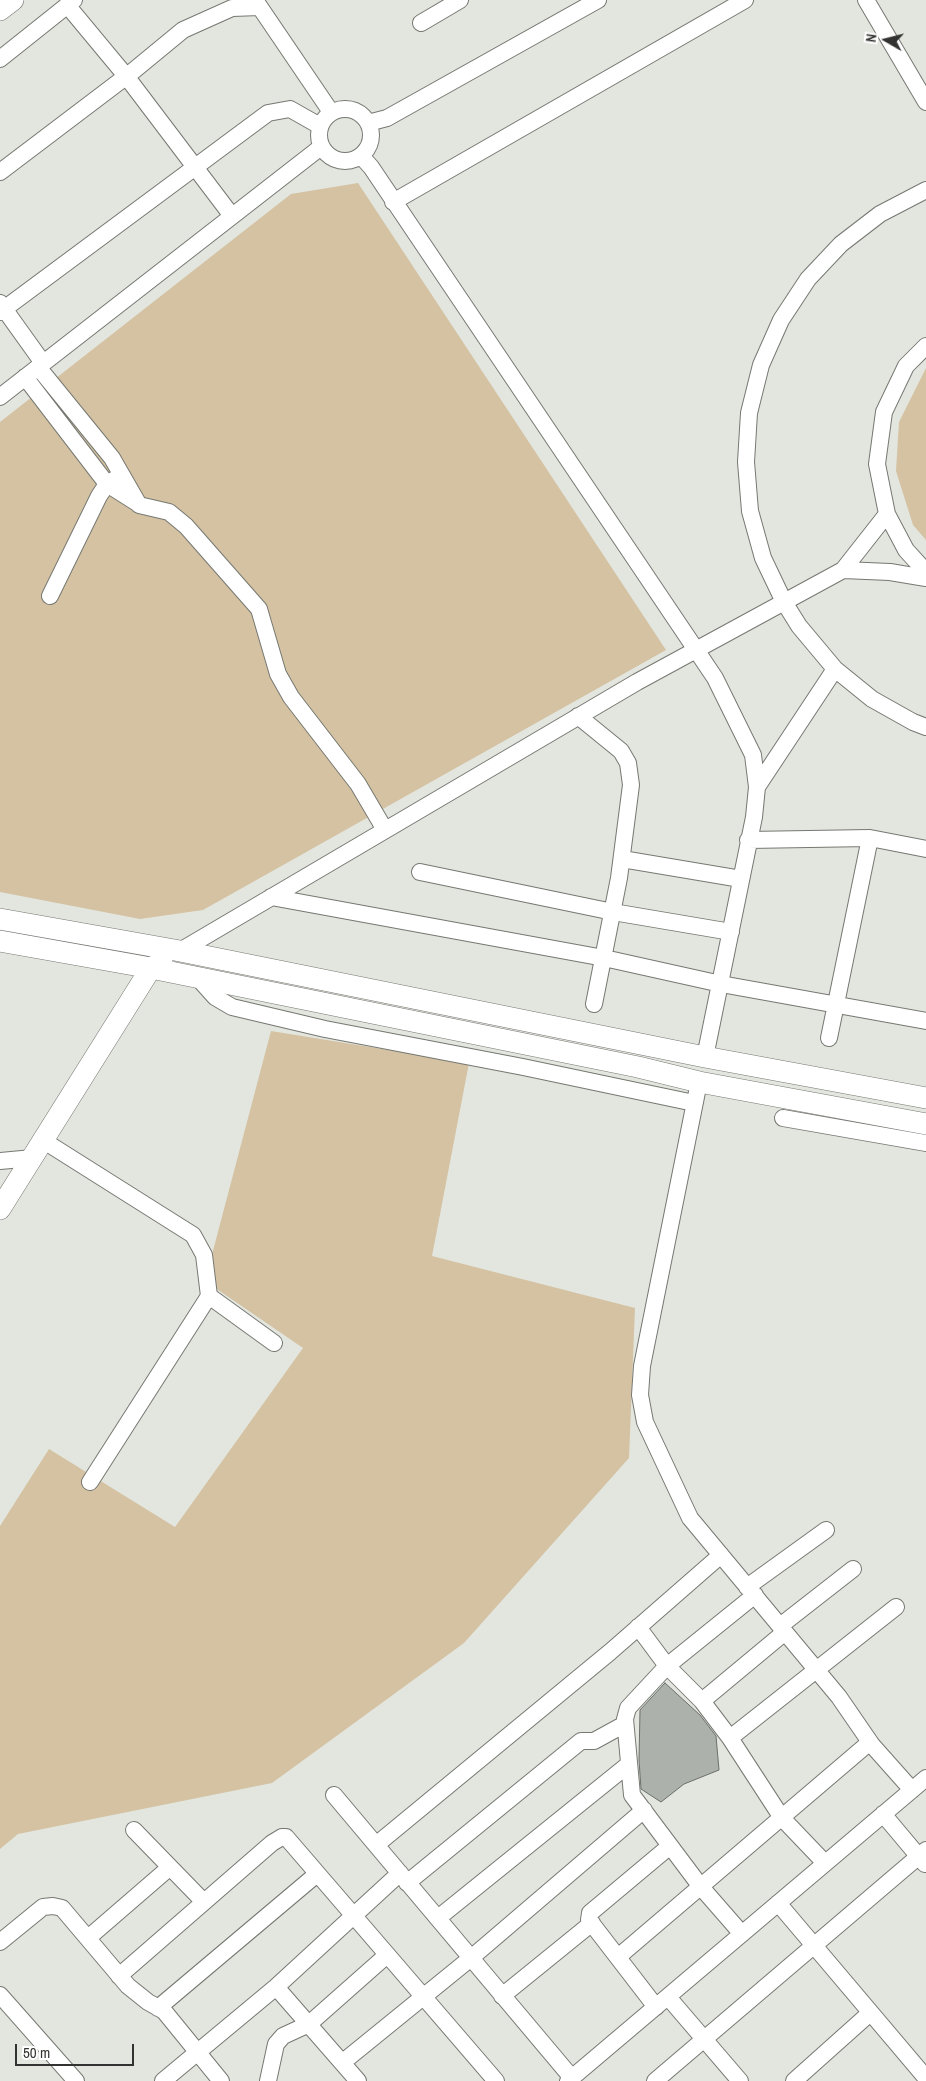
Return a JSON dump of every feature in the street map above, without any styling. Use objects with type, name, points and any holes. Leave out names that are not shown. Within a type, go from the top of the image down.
[{"type":"main road","points":[[0,10],[13,0]]},
{"type":"main road","points":[[0,919],[180,951],[705,1057],[926,1098]]},
{"type":"main road","points":[[0,941],[151,968],[638,1067],[837,1116],[860,1110],[926,1124]]},
{"type":"main road","points":[[0,1209],[151,968],[180,951]]},
{"type":"main road","points":[[860,1110],[864,1086]]},
{"type":"street","points":[[421,23],[460,0]]},
{"type":"street","points":[[368,123],[387,118],[598,0]]},
{"type":"street","points":[[393,202],[745,0]]},
{"type":"street","points":[[866,0],[926,102]]},
{"type":"street","points":[[0,59],[71,3],[232,216]]},
{"type":"street","points":[[0,172],[189,26],[232,8],[258,4],[331,112]]},
{"type":"street","points":[[320,126],[290,109],[268,113],[2,308],[35,369],[107,484],[139,505],[170,512],[186,526],[258,609],[278,674],[291,697],[358,784],[385,830]]},
{"type":"street","points":[[341,109],[352,110],[363,116],[368,123],[370,141],[361,156],[344,162],[334,160],[321,147],[318,136],[320,126],[331,112],[341,109]]},
{"type":"street","points":[[0,397],[321,147]]},
{"type":"street","points":[[361,156],[371,167],[715,678],[753,755],[756,787],[754,817],[705,1057]]},
{"type":"street","points":[[926,190],[880,214],[841,244],[808,279],[781,320],[761,365],[749,413],[746,462],[750,510],[763,558],[784,602],[810,641],[835,669],[872,699],[913,722],[926,727]]},
{"type":"street","points":[[926,346],[906,366],[884,412],[877,464],[887,514],[906,550],[926,572]]},
{"type":"street","points":[[35,369],[112,458],[139,505]]},
{"type":"street","points":[[50,596],[99,496],[107,484],[122,474]]},
{"type":"street","points":[[180,951],[578,716],[843,570],[887,514]]},
{"type":"street","points":[[843,570],[890,572],[926,578]]},
{"type":"street","points":[[756,787],[835,669]]},
{"type":"street","points":[[578,716],[621,751],[628,763],[631,785],[622,859],[594,1004]]},
{"type":"street","points":[[748,840],[870,838],[926,849]]},
{"type":"street","points":[[829,1038],[870,838]]},
{"type":"street","points":[[622,859],[741,879]]},
{"type":"street","points":[[420,872],[613,912],[730,932]]},
{"type":"street","points":[[271,897],[604,958],[720,984],[926,1021]]},
{"type":"street","points":[[198,978],[215,997],[232,1007],[325,1029],[523,1067],[694,1103]]},
{"type":"street","points":[[699,1082],[642,1366],[640,1396],[645,1422],[690,1518],[817,1670],[839,1697],[870,1742],[912,1790]]},
{"type":"street","points":[[783,1118],[837,1116],[926,1143]]},
{"type":"street","points":[[0,1161],[38,1150],[193,1235],[204,1255],[209,1296],[90,1482]]},
{"type":"street","points":[[209,1296],[274,1343]]},
{"type":"street","points":[[742,1934],[701,1887],[632,1795],[625,1724],[628,1708],[668,1666],[751,1591],[826,1530]]},
{"type":"street","points":[[376,1845],[638,1627],[721,1555]]},
{"type":"street","points":[[702,1701],[853,1569]]},
{"type":"street","points":[[730,1738],[896,1607]]},
{"type":"street","points":[[638,1627],[668,1666],[702,1701],[730,1738],[782,1818],[825,1864]]},
{"type":"street","points":[[163,2081],[276,1987],[352,1915],[404,1878],[581,1741],[594,1741],[625,1724]]},
{"type":"street","points":[[618,1957],[870,1742]]},
{"type":"street","points":[[438,1918],[629,1764]]},
{"type":"street","points":[[334,1795],[438,1918],[570,2080],[926,1778]]},
{"type":"street","points":[[343,2062],[471,1958],[644,1810]]},
{"type":"street","points":[[655,2081],[814,1946],[924,1857],[883,1814]]},
{"type":"street","points":[[134,1830],[204,1902]]},
{"type":"street","points":[[120,1976],[204,1902],[282,1837],[286,1837],[422,1996],[487,2078]]},
{"type":"street","points":[[670,1846],[590,1913],[589,1920],[618,1957],[662,2002],[704,2039],[740,2081]]},
{"type":"street","points":[[88,1938],[169,1868]]},
{"type":"street","points":[[158,2008],[317,1874]]},
{"type":"street","points":[[778,1903],[926,2078]]},
{"type":"street","points":[[0,1942],[43,1907],[53,1906],[62,1908],[120,1976],[142,1997],[164,2011],[221,2081]]},
{"type":"street","points":[[502,1996],[592,1923]]},
{"type":"street","points":[[268,2081],[276,2044],[283,2036],[309,2024],[387,1955]]},
{"type":"street","points":[[276,1987],[358,2081]]},
{"type":"street","points":[[0,1995],[76,2081]]},
{"type":"street","points":[[794,2081],[870,2013]]},
{"type":"shaded area","points":[[358,183],[666,650],[203,910],[140,919],[0,892],[0,422],[291,194]]},
{"type":"shaded area","points":[[926,368],[926,540],[913,525],[896,471],[899,422]]},
{"type":"shaded area","points":[[271,1031],[469,1063],[432,1256],[635,1308],[629,1458],[464,1643],[272,1783],[18,1834],[0,1849],[0,1526],[49,1449],[175,1527],[303,1348],[205,1281]]},
{"type":"building","points":[[665,1683],[700,1715],[716,1736],[719,1770],[684,1784],[661,1802],[641,1789],[639,1760],[640,1710]]}]
